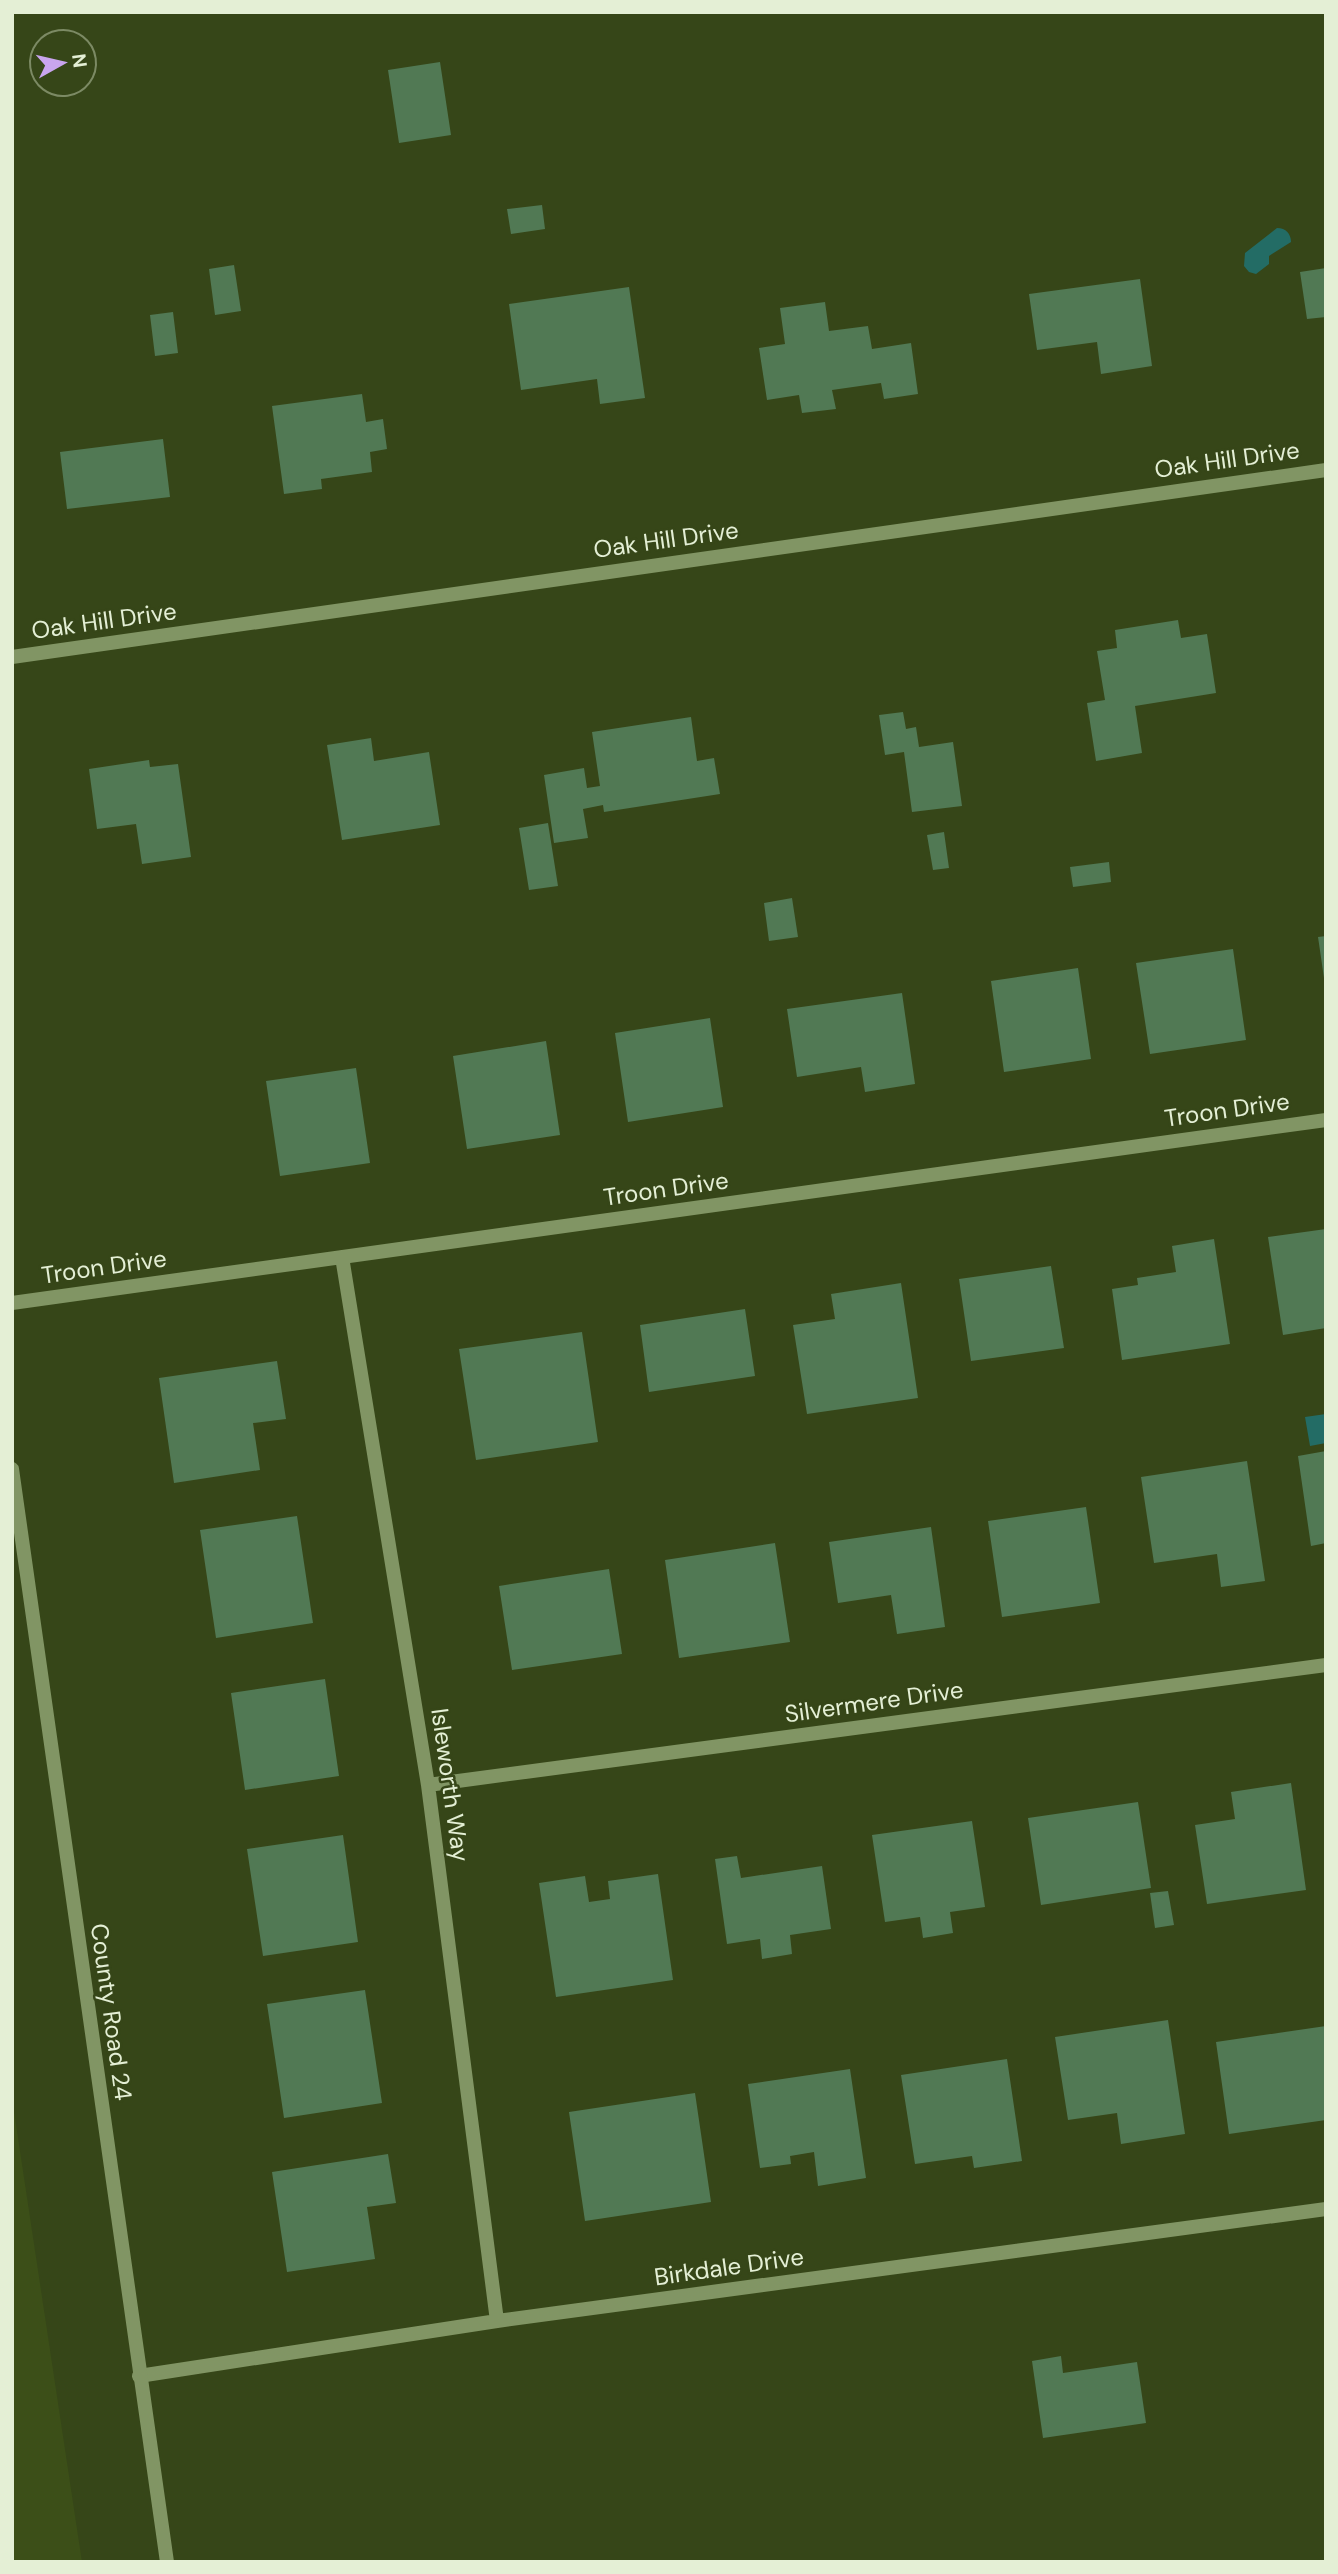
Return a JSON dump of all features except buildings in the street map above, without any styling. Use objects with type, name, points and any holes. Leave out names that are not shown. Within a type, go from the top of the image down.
[{"type":"street","name":"Oak Hill Drive","points":[[12,657],[1326,470]]},
{"type":"street","name":"Troon Drive","points":[[12,1303],[1326,1120]]},
{"type":"street","name":"Isleworth Way","points":[[342,1257],[428,1784],[497,2322]]},
{"type":"street","name":"County Road 24","points":[[12,1469],[167,2562]]},
{"type":"street","name":"Silvermere Drive","points":[[428,1784],[1326,1665]]},
{"type":"street","name":"Birkdale Drive","points":[[139,2376],[497,2322],[1326,2209]]},
{"type":"shaded area","points":[[12,2098],[82,2562],[12,2562]]},
{"type":"water","points":[[1277,228],[1287,232],[1291,242],[1269,256],[1269,264],[1256,274],[1249,272],[1244,266],[1245,253]]},
{"type":"water","points":[[1326,1414],[1326,1443],[1310,1446],[1305,1417]]}]
